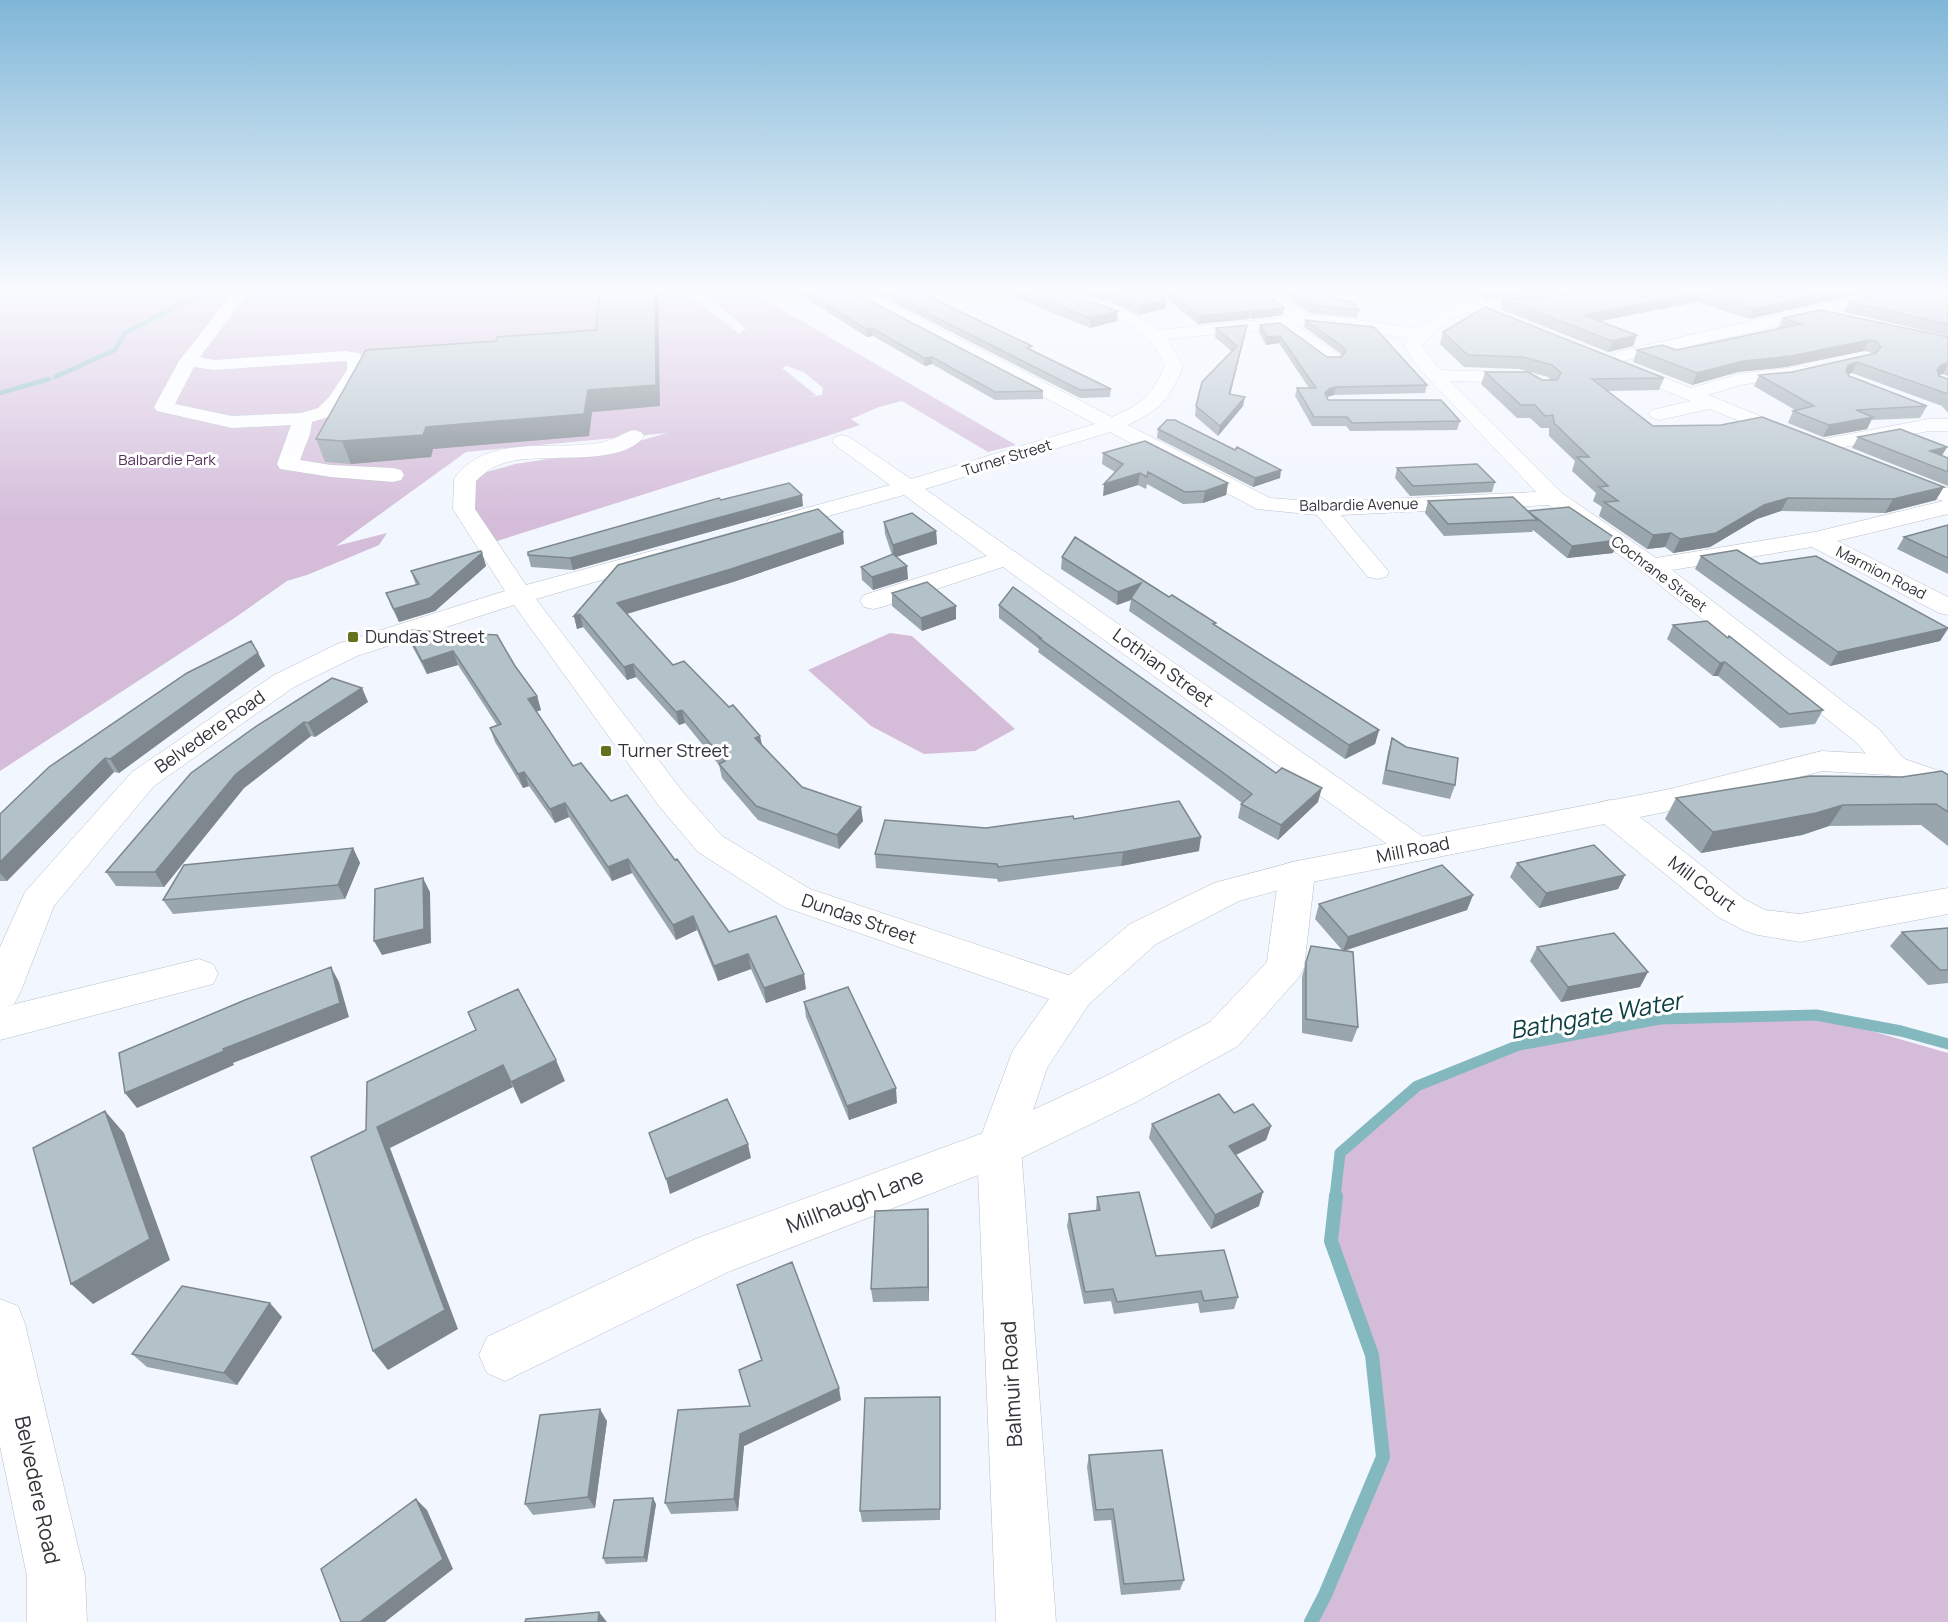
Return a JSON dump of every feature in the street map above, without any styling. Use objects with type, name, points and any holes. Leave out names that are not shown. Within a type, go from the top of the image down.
[{"type":"street","points":[[185,368],[164,407],[178,408],[184,412],[232,422],[302,419],[326,412],[336,401],[356,368]]},
{"type":"street","name":"Balbardie Avenue","points":[[1001,368],[1265,504],[1324,509],[1554,498]]},
{"type":"street","name":"Turner Street","points":[[760,528],[909,487],[1112,426],[1143,410],[1163,392],[1173,368]]},
{"type":"street","name":"Cochrane Street","points":[[1428,368],[1435,375],[1446,400],[1554,498],[1651,566],[1868,736],[1893,765]]},
{"type":"street","points":[[1625,368],[1850,458]]},
{"type":"street","points":[[1690,394],[1738,380],[1786,375],[1819,368]]},
{"type":"street","points":[[1435,375],[1528,377],[1546,386]]},
{"type":"street","points":[[1659,414],[1711,403]]},
{"type":"street","points":[[1818,446],[1929,425],[1941,415]]},
{"type":"street","points":[[302,419],[300,434],[288,464],[331,471],[393,475]]},
{"type":"street","name":"Dundas Street","points":[[634,436],[623,445],[601,450],[545,450],[515,453],[483,464],[465,479],[464,509],[520,595],[671,800],[710,844],[797,898],[1075,993]]},
{"type":"street","name":"Lothian Street","points":[[842,441],[1417,849]]},
{"type":"street","points":[[1883,471],[1948,496]]},
{"type":"street","name":"Marmion Road","points":[[1651,566],[1815,539],[1948,507]]},
{"type":"street","points":[[1324,509],[1377,572]]},
{"type":"street","name":"Marmion Road","points":[[1815,539],[1948,607]]},
{"type":"street","points":[[520,595],[680,550]]},
{"type":"street","points":[[873,601],[1008,557]]},
{"type":"street","name":"Belvedere Road","points":[[0,993],[38,901],[143,779],[284,681],[347,650],[520,595]]},
{"type":"street","name":"Mill Road","points":[[999,1147],[1028,1062],[1075,993],[1143,934],[1227,892],[1297,873],[1670,800],[1822,761],[1893,765],[1948,786]]},
{"type":"street","name":"Mill Court","points":[[1610,811],[1731,908],[1758,922],[1800,928],[1948,901]]},
{"type":"street","name":"Millhaugh Lane","points":[[505,1355],[712,1255],[999,1147],[1123,1088],[1224,1034],[1285,967],[1297,873]]},
{"type":"street","points":[[0,1024],[200,974]]},
{"type":"street","name":"Balmuir Road","points":[[999,1147],[1026,1622]]},
{"type":"street","name":"Belvedere Road","points":[[0,1324],[56,1576],[57,1622]]},
{"type":"green space","name":"Balbardie Park","points":[[0,368],[783,368],[816,395],[809,397],[822,395],[823,388],[805,373],[791,368],[882,368],[1016,445],[988,452],[902,401],[879,407],[851,419],[860,425],[494,542],[469,504],[476,475],[515,464],[608,450],[667,433],[466,452],[336,546],[387,533],[379,545],[287,581],[236,617],[0,771]]},
{"type":"green space","points":[[890,633],[912,636],[1015,729],[975,751],[924,754],[871,726],[808,670]]},
{"type":"green space","points":[[1816,1015],[1948,1053],[1948,1622],[1305,1622],[1325,1595],[1383,1457],[1372,1355],[1331,1241],[1340,1153],[1417,1086],[1519,1045],[1660,1019]]},
{"type":"building","points":[[356,368],[656,368],[656,385],[588,390],[584,414],[426,427],[423,435],[342,441],[316,439]]},
{"type":"building","points":[[951,368],[998,368],[1043,391],[995,392]]},
{"type":"building","points":[[1036,368],[1067,368],[1111,389],[1080,390]]},
{"type":"building","points":[[1216,368],[1236,368],[1229,394],[1245,397],[1220,426],[1196,406],[1202,382]]},
{"type":"building","points":[[1302,368],[1411,368],[1427,385],[1336,387],[1325,393],[1328,400],[1441,400],[1460,421],[1352,423],[1347,417],[1314,417],[1297,388],[1316,388]]},
{"type":"building","points":[[1555,368],[1638,368],[1664,378],[1592,379],[1653,426],[1721,425],[1762,417],[1944,487],[1893,499],[1788,498],[1764,505],[1716,533],[1680,539],[1671,533],[1653,535],[1604,502],[1618,501],[1599,487],[1608,486],[1577,457],[1589,457],[1554,423],[1553,415],[1545,416],[1535,405],[1521,405],[1485,372],[1528,372],[1542,380],[1557,380],[1561,373]]},
{"type":"building","points":[[1683,368],[1717,368],[1697,373]]},
{"type":"building","points":[[1811,368],[1847,368],[1846,371],[1849,376],[1927,406],[1856,410],[1873,417],[1829,425],[1793,411],[1814,406],[1759,375]]},
{"type":"building","points":[[1873,368],[1939,368],[1937,370],[1939,376],[1948,379],[1948,394]]},
{"type":"building","points":[[1167,420],[1175,420],[1235,450],[1237,447],[1281,470],[1255,478],[1158,429]]},
{"type":"building","points":[[1900,429],[1947,447],[1930,451],[1948,458],[1948,472],[1858,437]]},
{"type":"building","points":[[1145,441],[1228,483],[1205,491],[1185,492],[1148,472],[1147,477],[1140,473],[1104,484],[1123,464],[1103,453]]},
{"type":"building","points":[[1477,464],[1495,482],[1413,486],[1397,468]]},
{"type":"building","points":[[789,483],[802,495],[570,558],[528,555],[528,552],[719,498],[721,500]]},
{"type":"building","points":[[1513,497],[1537,520],[1448,524],[1428,501]]},
{"type":"building","points":[[1569,507],[1618,540],[1572,546],[1528,511]]},
{"type":"building","points":[[818,509],[843,532],[617,603],[673,665],[684,661],[729,707],[733,705],[760,736],[755,738],[802,787],[861,807],[837,835],[756,806],[719,764],[725,761],[682,710],[676,712],[633,664],[624,667],[580,614],[574,616],[618,565]]},
{"type":"building","points":[[912,513],[936,531],[893,545],[884,522]]},
{"type":"building","points":[[1948,525],[1948,558],[1904,537]]},
{"type":"building","points":[[1075,537],[1169,597],[1172,595],[1216,623],[1213,624],[1379,730],[1349,745],[1131,598],[1141,583],[1118,592],[1062,557]]},
{"type":"building","points":[[1737,550],[1760,564],[1816,556],[1948,628],[1838,652],[1701,556]]},
{"type":"building","points":[[481,551],[482,553],[430,598],[394,609],[386,593],[419,584],[411,571]]},
{"type":"building","points":[[893,554],[907,566],[872,577],[861,567]]},
{"type":"building","points":[[927,582],[956,606],[921,618],[892,593]]},
{"type":"building","points":[[1013,587],[1276,773],[1282,768],[1322,788],[1281,825],[1241,804],[1252,794],[1039,638],[1041,638],[999,605]]},
{"type":"building","points":[[1707,621],[1823,710],[1789,714],[1725,662],[1720,663],[1673,625]]},
{"type":"building","points":[[406,630],[497,635],[515,666],[537,696],[528,699],[573,766],[581,763],[611,801],[627,795],[675,860],[677,859],[729,932],[776,916],[804,974],[764,988],[748,954],[714,966],[693,916],[673,925],[628,859],[608,867],[565,803],[550,809],[524,772],[518,774],[490,728],[501,724],[453,651],[422,661]]},
{"type":"building","points":[[251,641],[258,653],[110,759],[105,758],[0,862],[0,814],[49,767],[187,673]]},
{"type":"building","points":[[332,678],[362,688],[308,723],[304,722],[236,774],[155,872],[106,872],[191,773],[258,725]]},
{"type":"building","points":[[1392,738],[1406,747],[1458,758],[1455,785],[1386,770]]},
{"type":"building","points":[[1942,771],[1948,775],[1948,812],[1936,804],[1843,805],[1816,813],[1713,832],[1676,798],[1810,776],[1902,777]]},
{"type":"building","points":[[1179,801],[1201,837],[1123,852],[998,867],[997,864],[875,854],[885,820],[986,828],[1073,816],[1074,819]]},
{"type":"building","points":[[1594,845],[1625,875],[1546,893],[1517,863]]},
{"type":"building","points":[[353,848],[338,885],[163,900],[184,865]]},
{"type":"building","points":[[1442,865],[1473,895],[1348,937],[1319,904]]},
{"type":"building","points":[[423,878],[424,929],[374,941],[375,889]]},
{"type":"building","points":[[1948,928],[1948,970],[1940,970],[1902,932]]},
{"type":"building","points":[[1614,933],[1648,972],[1568,987],[1537,947]]},
{"type":"building","points":[[1311,946],[1353,952],[1358,1027],[1306,1019],[1306,962]]},
{"type":"building","points":[[331,967],[340,1003],[223,1049],[224,1051],[125,1093],[119,1053]]},
{"type":"building","points":[[848,987],[896,1088],[847,1106],[804,1002]]},
{"type":"building","points":[[518,989],[556,1060],[511,1082],[503,1065],[377,1127],[445,1310],[373,1351],[311,1157],[366,1130],[367,1082],[476,1030],[468,1012]]},
{"type":"building","points":[[1219,1094],[1234,1113],[1253,1104],[1271,1126],[1229,1146],[1263,1192],[1215,1215],[1152,1124]]},
{"type":"building","points":[[727,1099],[748,1144],[666,1179],[649,1133]]},
{"type":"building","points":[[105,1111],[150,1239],[71,1284],[33,1148]]},
{"type":"building","points":[[1139,1192],[1156,1256],[1224,1250],[1238,1297],[1204,1301],[1201,1291],[1117,1302],[1113,1289],[1085,1292],[1069,1214],[1100,1210],[1097,1197]]},
{"type":"building","points":[[928,1209],[928,1287],[871,1289],[875,1211]]},
{"type":"building","points":[[792,1262],[839,1388],[740,1434],[734,1499],[665,1503],[678,1410],[750,1406],[739,1370],[762,1360],[737,1285]]},
{"type":"building","points":[[182,1286],[270,1303],[224,1373],[132,1354]]},
{"type":"building","points":[[940,1397],[940,1509],[860,1511],[865,1398]]},
{"type":"building","points":[[600,1409],[588,1497],[525,1504],[540,1415]]},
{"type":"building","points":[[1162,1450],[1184,1580],[1124,1584],[1113,1509],[1096,1510],[1089,1455]]},
{"type":"building","points":[[653,1498],[644,1557],[603,1558],[614,1500]]},
{"type":"building","points":[[416,1499],[443,1559],[360,1622],[341,1622],[321,1569]]},
{"type":"building","points":[[599,1612],[598,1622],[525,1622],[526,1619]]},
{"type":"waterway","points":[[55,377],[76,368]]},
{"type":"waterway","points":[[0,393],[49,379]]},
{"type":"waterway","name":"Bathgate Water","points":[[1335,1197],[1340,1153],[1417,1086],[1519,1045],[1660,1019],[1816,1015],[1901,1031],[1948,1044]]},
{"type":"waterway","name":"Bathgate Water","points":[[1311,1622],[1325,1595],[1383,1457],[1372,1355],[1331,1241],[1336,1196]]},
{"type":"place","name":"Dundas Street","points":[[353,637]]},
{"type":"place","name":"Turner Street","points":[[606,751]]}]
